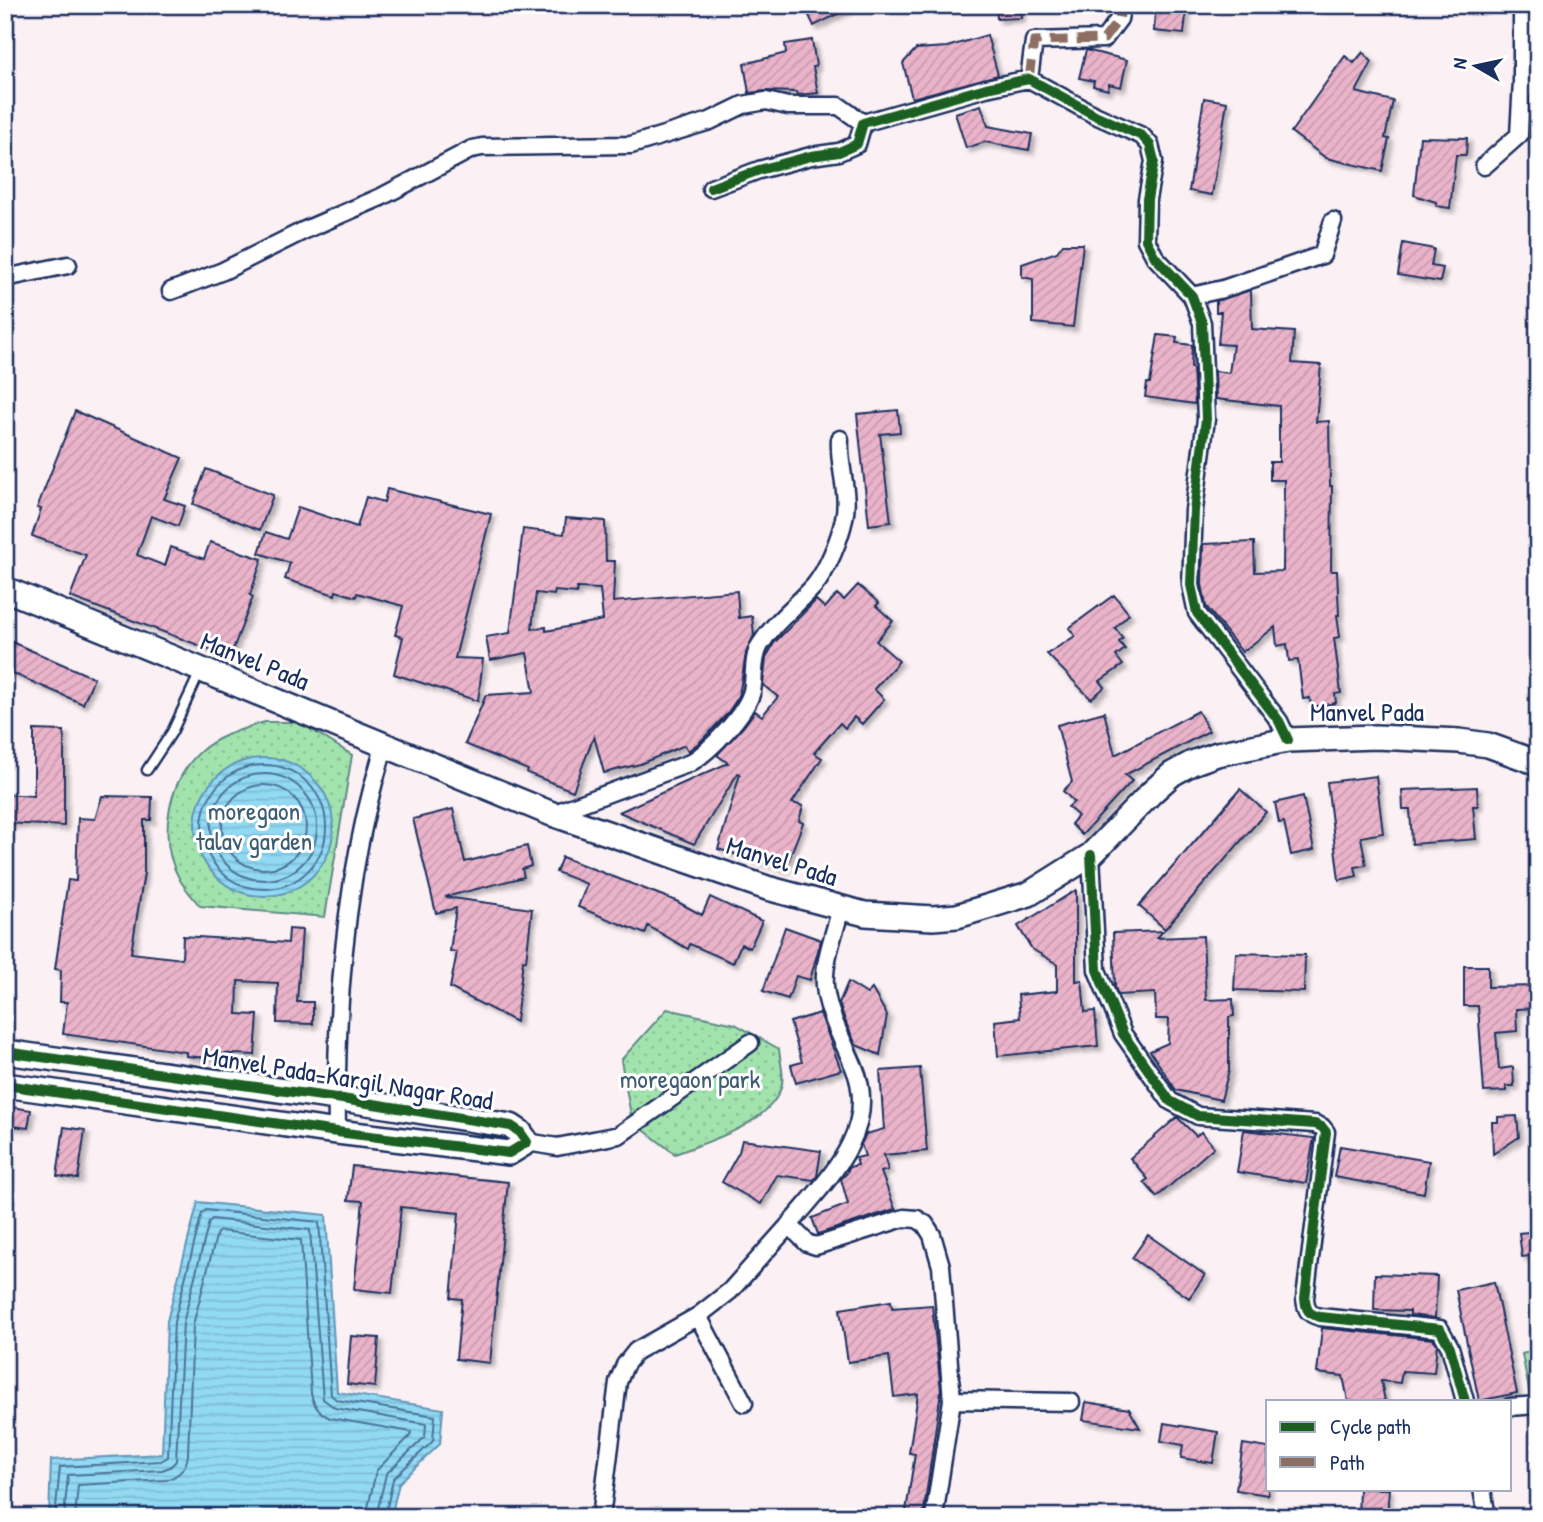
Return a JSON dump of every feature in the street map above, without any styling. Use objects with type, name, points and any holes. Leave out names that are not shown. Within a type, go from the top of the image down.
[{"type":"main road","name":"Manvel Pada","points":[[5,589],[552,814],[767,888],[865,915],[933,918],[957,916],[1029,894],[1091,855],[1172,774],[1217,754],[1288,740],[1376,737],[1488,745],[1538,763]]},
{"type":"main road","name":"Manvel Pada-Kargil Nagar Road","points":[[5,1052],[336,1098],[511,1126],[520,1132],[527,1142],[509,1153],[337,1132],[5,1085]]},
{"type":"street","points":[[1029,79],[1034,41],[1104,39],[1119,19],[1122,5]]},
{"type":"street","points":[[1484,166],[1519,135],[1522,5]]},
{"type":"street","points":[[171,291],[223,271],[305,230],[380,197],[472,149],[631,145],[710,121],[743,105],[766,101],[788,106],[839,106],[863,122],[1029,79],[1095,116],[1142,136],[1150,145],[1154,162],[1147,199],[1146,240],[1155,257],[1192,296],[1202,323],[1206,419],[1194,510],[1192,597],[1197,613],[1279,721],[1288,740]]},
{"type":"street","points":[[1522,81],[1538,91]]},
{"type":"street","points":[[711,188],[768,167],[839,152],[857,144],[863,122]]},
{"type":"street","points":[[1192,296],[1223,289],[1322,255],[1333,221]]},
{"type":"street","points":[[5,278],[68,265]]},
{"type":"street","points":[[552,814],[690,763],[703,755],[745,707],[752,692],[759,646],[788,609],[823,575],[844,521],[846,504],[839,439]]},
{"type":"street","points":[[337,1132],[336,1098],[346,919],[372,785],[385,745]]},
{"type":"street","points":[[1091,855],[1097,970],[1123,1034],[1170,1101],[1198,1116],[1315,1124],[1326,1132],[1305,1298],[1306,1309],[1311,1315],[1320,1317],[1440,1329],[1450,1347],[1465,1400]]},
{"type":"street","points":[[601,1517],[618,1382],[625,1364],[636,1351],[698,1316],[730,1292],[845,1157],[857,1130],[861,1101],[858,1076],[829,1005],[825,986],[841,908]]},
{"type":"street","points":[[527,1142],[557,1147],[618,1135],[750,1044]]},
{"type":"street","points":[[789,1225],[807,1243],[816,1246],[904,1218],[917,1219],[925,1224],[932,1235],[941,1266],[952,1400],[934,1517]]},
{"type":"street","points":[[698,1316],[744,1403]]},
{"type":"street","points":[[952,1400],[1071,1402]]},
{"type":"street","points":[[1512,1407],[1538,1405]]},
{"type":"street","points":[[1482,1490],[1487,1517]]},
{"type":"lane","points":[[147,770],[172,732],[201,670]]},
{"type":"green space","name":"moregaon talav garden","points":[[265,722],[299,722],[352,755],[325,917],[200,906],[182,883],[173,864],[169,847],[169,812],[173,795],[189,764],[201,751],[216,741]]},
{"type":"green space","name":"moregaon park","points":[[667,1009],[735,1024],[779,1049],[782,1074],[781,1088],[774,1101],[751,1122],[675,1154],[632,1121],[621,1060]]},
{"type":"green space","points":[[1538,1349],[1538,1394],[1530,1395],[1522,1354]]},
{"type":"water","points":[[264,758],[290,764],[313,778],[327,801],[333,827],[327,853],[313,876],[290,890],[264,896],[238,890],[215,876],[201,853],[195,827],[201,801],[215,778],[238,764]]},
{"type":"water","points":[[198,1202],[326,1215],[337,1392],[443,1409],[440,1444],[399,1483],[391,1517],[49,1517],[51,1460],[162,1454],[167,1321]]},
{"type":"building","points":[[804,5],[855,5],[814,26]]},
{"type":"building","points":[[996,5],[1020,5],[1021,18],[997,19]]},
{"type":"building","points":[[1156,5],[1187,5],[1184,34],[1154,31]]},
{"type":"building","points":[[987,35],[998,75],[912,98],[903,63],[916,49],[947,47]]},
{"type":"building","points":[[812,40],[818,93],[749,93],[744,64],[786,53],[785,44]]},
{"type":"building","points":[[1086,50],[1127,60],[1121,87],[1109,84],[1108,90],[1093,86],[1094,81],[1079,78]]},
{"type":"building","points":[[1363,52],[1372,62],[1356,92],[1393,101],[1385,138],[1389,139],[1382,171],[1326,158],[1291,132],[1345,56],[1354,63]]},
{"type":"building","points":[[1204,98],[1227,102],[1212,195],[1189,191]]},
{"type":"building","points":[[981,105],[988,126],[1032,134],[1029,150],[985,142],[966,148],[955,113]]},
{"type":"building","points":[[1420,137],[1467,138],[1466,155],[1456,155],[1450,208],[1436,206],[1436,202],[1414,195]]},
{"type":"building","points":[[1403,243],[1434,249],[1431,266],[1443,268],[1440,282],[1398,275]]},
{"type":"building","points":[[1063,244],[1083,244],[1073,327],[1033,323],[1033,279],[1022,277],[1022,264],[1057,252]]},
{"type":"building","points":[[1251,290],[1252,329],[1294,332],[1292,363],[1321,365],[1316,422],[1329,421],[1332,486],[1331,571],[1337,571],[1340,637],[1334,638],[1341,693],[1335,694],[1336,703],[1311,707],[1310,698],[1303,699],[1298,660],[1289,661],[1287,644],[1277,646],[1275,627],[1242,652],[1206,606],[1202,584],[1203,544],[1254,542],[1255,572],[1283,571],[1284,480],[1270,480],[1270,462],[1279,462],[1279,406],[1216,399],[1215,371],[1229,373],[1233,345],[1218,344],[1221,312],[1216,312],[1216,301]]},
{"type":"building","points":[[1158,335],[1177,337],[1176,343],[1192,345],[1191,368],[1195,404],[1145,397]]},
{"type":"building","points":[[898,410],[900,432],[880,434],[891,522],[869,525],[857,414]]},
{"type":"building","points":[[75,411],[182,458],[164,499],[185,506],[178,526],[151,516],[137,555],[165,566],[171,547],[204,559],[210,542],[262,559],[250,595],[253,597],[230,657],[70,597],[86,555],[32,536],[41,509],[37,508]]},
{"type":"building","points":[[206,469],[273,495],[260,530],[193,504]]},
{"type":"building","points":[[387,489],[491,514],[455,658],[483,659],[478,701],[394,674],[403,637],[395,635],[403,606],[357,593],[356,597],[336,591],[335,595],[285,579],[290,563],[259,553],[266,532],[287,539],[298,507],[357,527],[366,497],[384,502]]},
{"type":"building","points":[[566,518],[605,521],[606,561],[615,561],[613,602],[737,591],[739,618],[752,616],[754,635],[746,653],[739,696],[727,714],[700,742],[688,751],[685,745],[640,764],[604,773],[594,736],[573,791],[465,744],[486,695],[534,692],[527,653],[490,660],[486,637],[510,633],[523,529],[564,534]],"holes":[[[577,588],[600,589],[603,620],[546,631],[546,627],[532,629],[536,593],[554,595],[555,591],[577,593]]]},
{"type":"building","points":[[858,585],[879,603],[876,606],[893,621],[876,641],[899,661],[874,689],[884,699],[862,724],[854,717],[845,728],[840,723],[814,753],[822,758],[792,803],[803,806],[799,821],[803,823],[785,869],[718,849],[740,774],[738,773],[694,844],[619,812],[728,763],[717,755],[755,711],[762,716],[778,697],[763,685],[766,658],[774,643],[816,600],[825,608],[837,594],[844,600]]},
{"type":"building","points":[[1114,595],[1129,614],[1115,628],[1123,638],[1119,642],[1125,649],[1116,656],[1123,665],[1100,681],[1105,687],[1091,699],[1047,654],[1075,636],[1069,628]]},
{"type":"building","points":[[5,639],[94,678],[83,704],[5,670]]},
{"type":"building","points":[[1198,711],[1209,731],[1125,775],[1132,781],[1082,835],[1071,824],[1078,816],[1068,807],[1074,802],[1063,791],[1072,782],[1057,725],[1104,712],[1115,755]]},
{"type":"building","points":[[34,730],[64,731],[64,826],[5,823],[5,794],[34,796]]},
{"type":"building","points":[[1376,776],[1383,833],[1361,837],[1366,865],[1355,867],[1357,876],[1339,880],[1327,782]]},
{"type":"building","points":[[1477,787],[1478,806],[1473,806],[1476,839],[1412,844],[1410,809],[1403,809],[1402,790]]},
{"type":"building","points":[[1240,789],[1266,812],[1165,929],[1139,906]]},
{"type":"building","points":[[102,796],[152,797],[151,820],[144,820],[144,873],[131,953],[182,959],[183,936],[288,943],[289,929],[302,930],[297,1002],[313,1002],[313,1024],[277,1023],[278,983],[238,981],[237,1014],[258,1015],[255,1055],[210,1053],[209,1058],[186,1056],[186,1052],[63,1034],[67,1002],[60,1002],[61,970],[55,969],[68,880],[76,881],[78,818],[95,819]]},
{"type":"building","points":[[1303,796],[1314,850],[1291,855],[1284,822],[1279,823],[1275,803]]},
{"type":"building","points":[[453,809],[465,862],[527,846],[531,866],[522,869],[524,877],[445,897],[532,909],[516,1022],[450,988],[457,952],[450,951],[456,908],[436,913],[413,819]]},
{"type":"building","points":[[562,857],[676,901],[702,915],[710,897],[762,921],[750,948],[741,944],[733,963],[690,944],[688,949],[648,926],[645,934],[578,907],[587,884],[556,872]]},
{"type":"building","points":[[1076,890],[1076,981],[1082,980],[1085,1012],[1095,1011],[1098,1046],[998,1056],[995,1021],[1020,1018],[1018,995],[1057,991],[1057,964],[1032,949],[1018,926]]},
{"type":"building","points":[[785,927],[821,940],[810,980],[796,976],[788,999],[763,991]]},
{"type":"building","points":[[1163,931],[1157,938],[1203,936],[1206,1000],[1233,999],[1234,1016],[1229,1017],[1229,1070],[1221,1100],[1176,1090],[1150,1051],[1168,1043],[1169,1019],[1156,1019],[1155,993],[1118,995],[1115,987],[1113,933]]},
{"type":"building","points":[[1236,953],[1305,955],[1304,992],[1234,990]]},
{"type":"building","points":[[1464,966],[1488,966],[1488,987],[1538,986],[1538,1008],[1516,1009],[1517,1031],[1496,1033],[1499,1069],[1513,1067],[1514,1086],[1506,1086],[1507,1091],[1484,1092],[1478,1006],[1464,1006]]},
{"type":"building","points":[[848,982],[867,994],[872,989],[887,1015],[880,1055],[856,1045],[846,1023],[839,1003]]},
{"type":"building","points":[[820,1013],[841,1070],[796,1083],[791,1065],[802,1062],[790,1022]]},
{"type":"building","points":[[920,1068],[927,1151],[884,1155],[888,1170],[881,1172],[895,1209],[818,1234],[812,1218],[848,1204],[841,1179],[849,1167],[858,1165],[856,1158],[865,1156],[861,1144],[866,1134],[884,1129],[880,1071]]},
{"type":"building","points":[[5,1106],[31,1110],[28,1128],[5,1125]]},
{"type":"building","points":[[1517,1116],[1519,1137],[1493,1154],[1492,1122],[1498,1122],[1498,1117]]},
{"type":"building","points":[[1177,1117],[1196,1136],[1201,1132],[1214,1147],[1157,1197],[1144,1182],[1148,1179],[1130,1158]]},
{"type":"building","points":[[64,1127],[85,1130],[78,1179],[57,1176]]},
{"type":"building","points":[[1244,1130],[1314,1138],[1306,1183],[1237,1172]]},
{"type":"building","points":[[742,1140],[821,1151],[817,1176],[814,1180],[777,1175],[761,1204],[722,1182],[739,1152]]},
{"type":"building","points":[[1340,1146],[1429,1161],[1424,1193],[1334,1177]]},
{"type":"building","points":[[352,1166],[508,1182],[490,1363],[456,1359],[462,1299],[451,1298],[459,1213],[401,1207],[392,1293],[354,1289],[363,1201],[348,1200]]},
{"type":"building","points":[[1538,1231],[1538,1255],[1522,1257],[1519,1233]]},
{"type":"building","points":[[1148,1235],[1205,1275],[1189,1298],[1132,1258]]},
{"type":"building","points":[[1375,1274],[1437,1276],[1435,1318],[1410,1315],[1410,1311],[1374,1310]]},
{"type":"building","points":[[1494,1282],[1517,1393],[1479,1400],[1456,1290]]},
{"type":"building","points":[[891,1301],[892,1308],[932,1305],[941,1391],[923,1517],[905,1517],[915,1454],[909,1453],[918,1394],[894,1397],[889,1356],[848,1362],[840,1309]]},
{"type":"building","points":[[1322,1328],[1433,1339],[1437,1344],[1434,1373],[1402,1371],[1400,1383],[1381,1381],[1385,1400],[1348,1400],[1343,1376],[1317,1373]]},
{"type":"building","points":[[351,1336],[379,1338],[375,1387],[347,1384]]},
{"type":"building","points":[[1086,1402],[1129,1409],[1140,1428],[1083,1420]]},
{"type":"building","points":[[1164,1423],[1218,1432],[1213,1463],[1181,1458],[1183,1445],[1161,1441]]},
{"type":"building","points":[[1243,1444],[1266,1448],[1268,1495],[1236,1490]]},
{"type":"building","points":[[1359,1490],[1389,1490],[1387,1517],[1358,1517]]},
{"type":"marked path","points":[[1029,79],[1034,41],[1104,39],[1119,19],[1122,5]]},
{"type":"cycle path","points":[[711,188],[759,170],[811,156],[839,152],[857,144],[863,123],[986,88],[1029,79],[1095,115],[1142,136],[1150,145],[1154,161],[1147,199],[1146,240],[1155,257],[1192,296],[1202,323],[1206,419],[1194,510],[1191,585],[1197,613],[1279,721],[1288,740]]},
{"type":"cycle path","points":[[1091,855],[1097,970],[1123,1034],[1170,1101],[1198,1116],[1315,1124],[1326,1132],[1305,1298],[1308,1311],[1320,1317],[1440,1329],[1450,1347],[1465,1400]]},
{"type":"cycle path","points":[[5,1052],[336,1098],[511,1126],[520,1132],[527,1142],[509,1153],[337,1132],[5,1085]]}]
